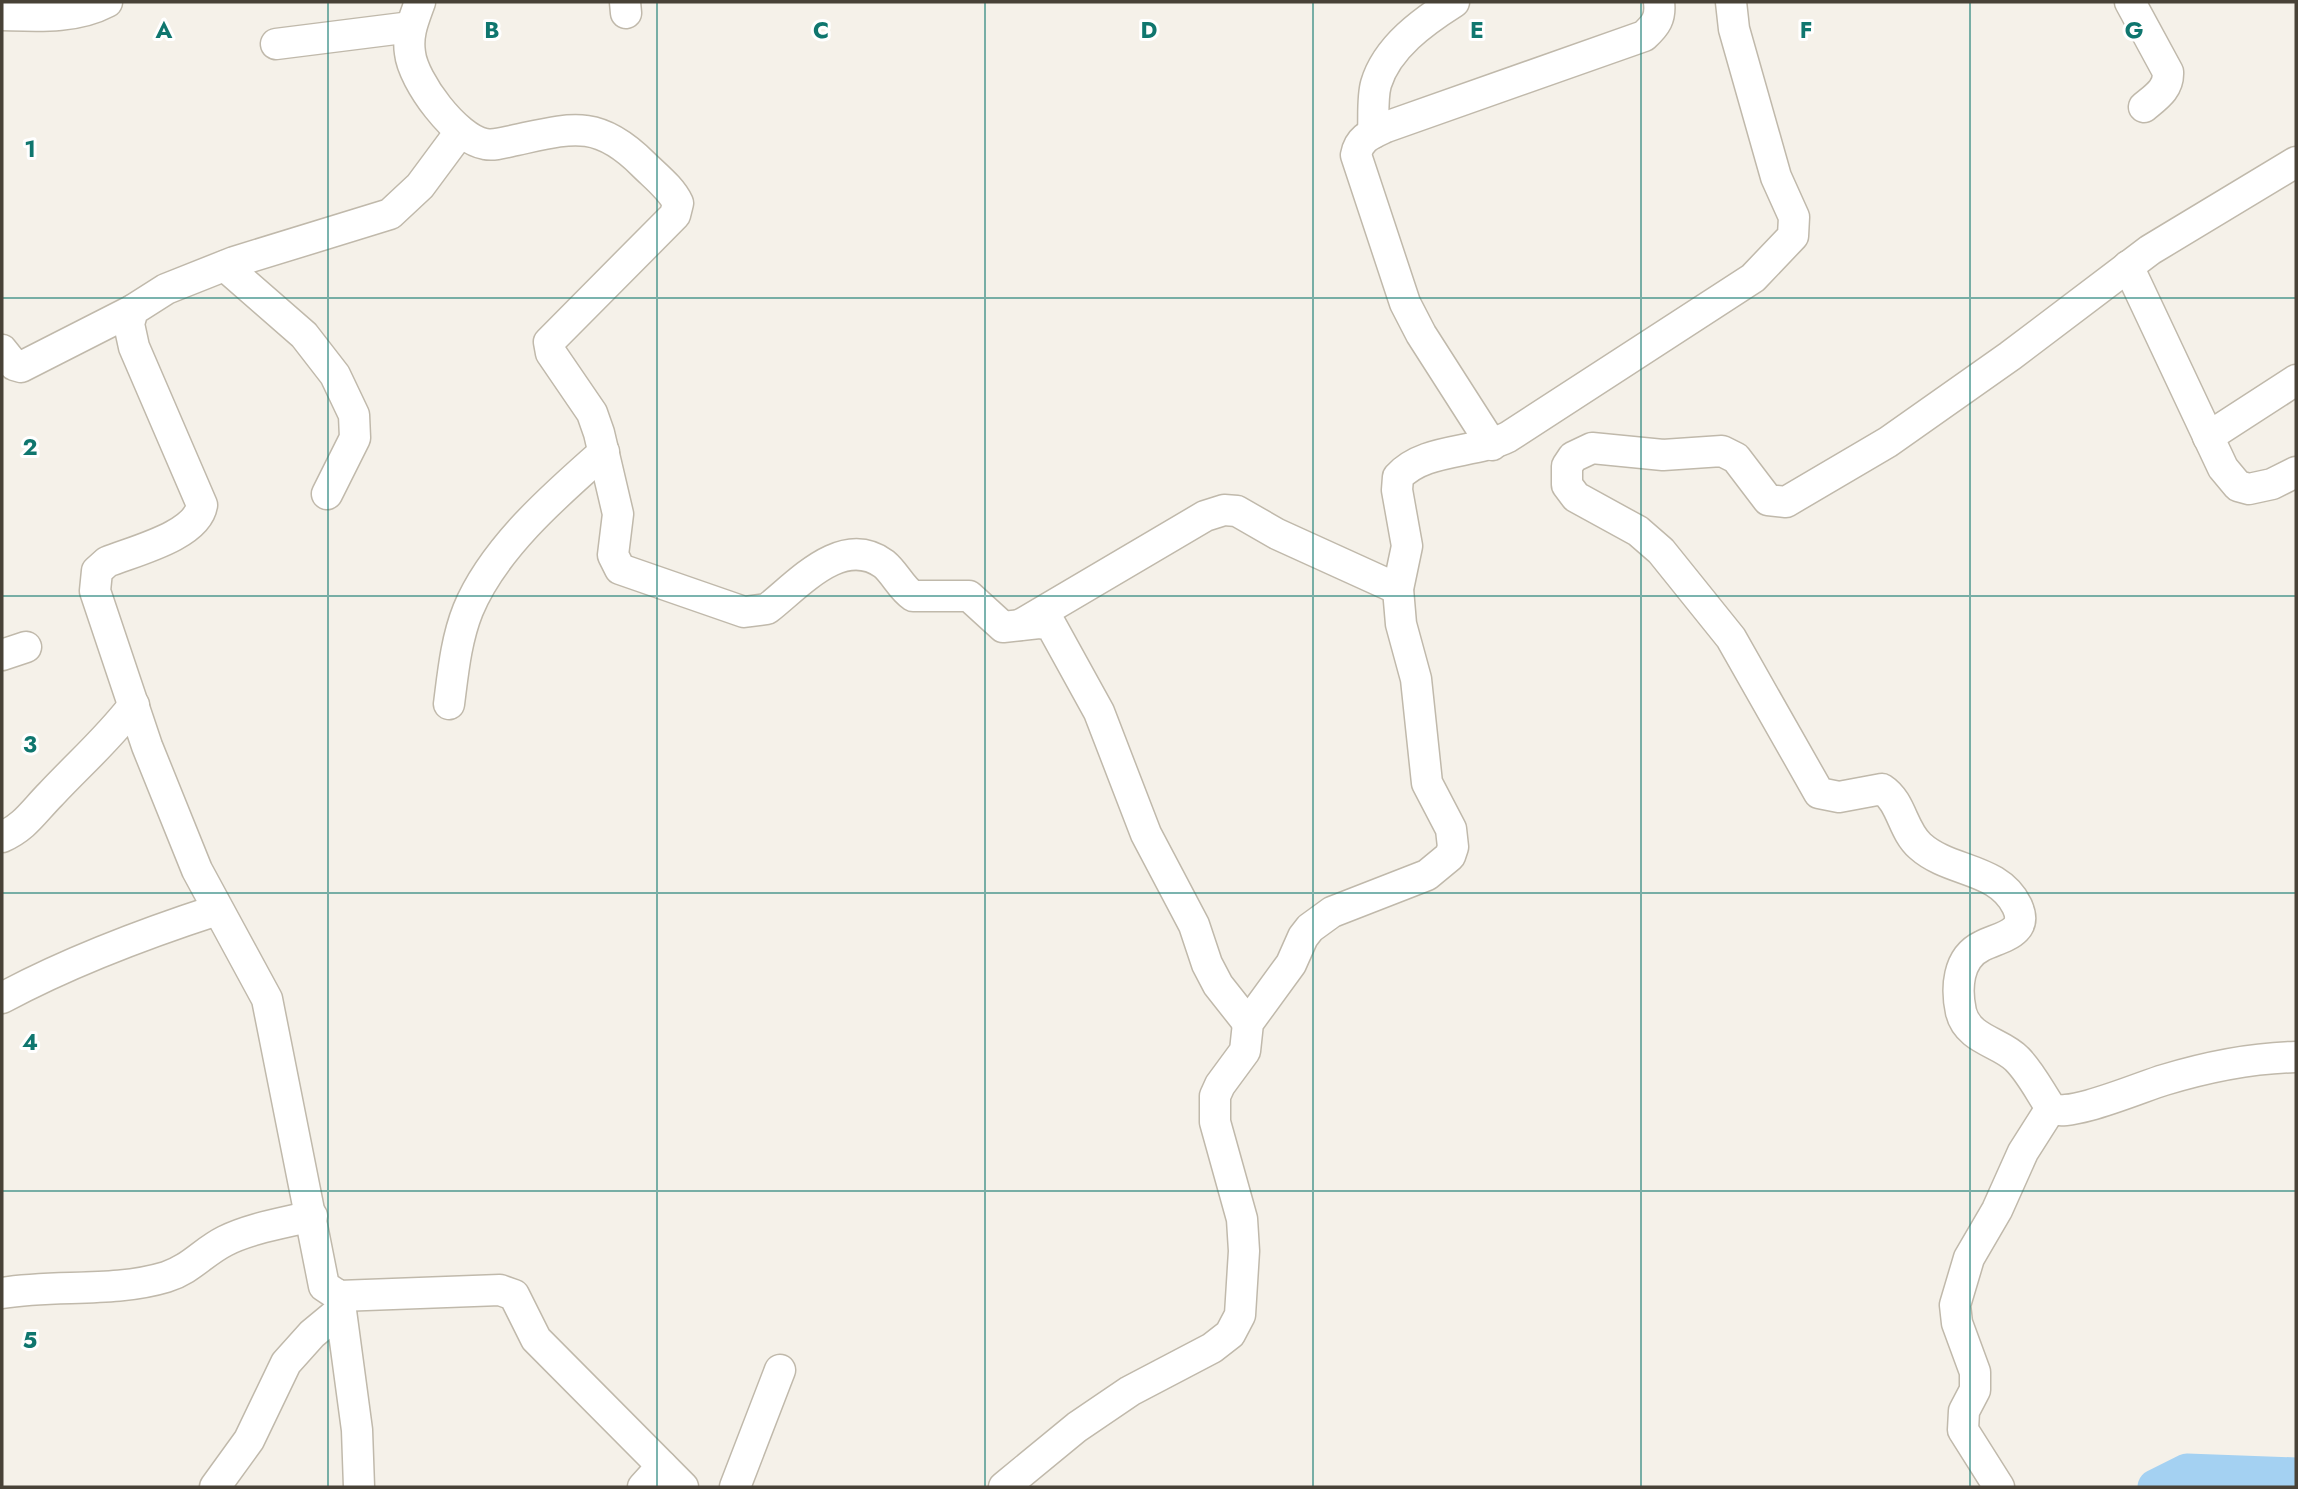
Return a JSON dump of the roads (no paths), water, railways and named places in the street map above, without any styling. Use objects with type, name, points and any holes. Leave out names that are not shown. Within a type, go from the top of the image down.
[{"type":"street","points":[[2,15],[48,16],[92,10],[107,2]]},
{"type":"street","points":[[1373,133],[1376,84],[1388,61],[1424,20],[1454,2]]},
{"type":"street","points":[[1492,445],[1421,334],[1389,264],[1356,156],[1361,142],[1373,133],[1644,36],[1655,26],[1660,16],[1659,2]]},
{"type":"street","points":[[1004,1487],[1087,1420],[1130,1391],[1212,1348],[1237,1325],[1242,1294],[1242,1219],[1214,1107],[1220,1085],[1245,1051],[1248,1023],[1291,964],[1303,937],[1316,923],[1344,907],[1427,875],[1450,856],[1453,847],[1451,829],[1427,783],[1422,721],[1401,624],[1398,589],[1407,546],[1397,490],[1398,477],[1414,464],[1492,445],[1754,278],[1793,236],[1794,217],[1776,177],[1734,29],[1731,2]]},
{"type":"street","points":[[2130,2],[2168,72],[2169,79],[2162,92],[2144,107]]},
{"type":"street","points":[[276,44],[416,15],[411,61],[438,108],[460,132],[479,143],[492,145],[551,131],[586,128],[604,134],[632,152],[676,199],[675,215],[549,342],[551,353],[592,413],[618,513],[613,555],[621,569],[744,612],[758,612],[767,609],[833,559],[856,553],[885,565],[913,596],[969,596],[997,624],[1046,624],[1060,639],[1099,712],[1146,835],[1194,925],[1207,964],[1218,985],[1248,1023]]},
{"type":"street","points":[[2,350],[14,365],[21,366],[133,310],[166,289],[225,266],[377,219],[398,209],[420,186],[460,132]]},
{"type":"street","points":[[2296,162],[2150,250],[1888,442],[1786,502],[1768,500],[1735,458],[1722,451],[1663,455],[1592,449],[1573,457],[1567,466],[1567,485],[1576,497],[1638,531],[1661,551],[1723,627],[1819,793],[1839,797],[1882,789],[1891,796],[1910,834],[1920,846],[1945,861],[1999,881],[2008,890],[2019,910],[2020,921],[2012,934],[1974,951],[1961,970],[1958,984],[1962,1013],[1982,1038],[2017,1058],[2051,1108],[2059,1111],[2075,1108],[2165,1079],[2245,1061],[2296,1057]]},
{"type":"street","points":[[225,266],[304,335],[335,375],[354,415],[355,438],[327,494]]},
{"type":"street","points":[[2128,267],[2223,468],[2238,486],[2249,489],[2296,472]]},
{"type":"street","points":[[133,310],[129,324],[134,347],[202,505],[198,518],[186,530],[107,562],[95,574],[96,590],[147,746],[197,870],[271,1009],[312,1216],[321,1276],[328,1290],[340,1303],[357,1430],[359,1487]]},
{"type":"street","points":[[2208,438],[2296,380]]},
{"type":"street","points":[[449,704],[456,656],[468,610],[493,568],[553,497],[604,452]]},
{"type":"street","points":[[1018,626],[1205,516],[1224,510],[1237,511],[1277,534],[1398,589]]},
{"type":"street","points":[[2,837],[25,824],[50,794],[106,741],[134,705]]},
{"type":"street","points":[[2,998],[48,974],[132,938],[217,910]]},
{"type":"street","points":[[1998,1487],[1963,1430],[1964,1410],[1975,1390],[1975,1372],[1957,1323],[1955,1305],[1969,1258],[1997,1210],[2023,1152],[2051,1108]]},
{"type":"street","points":[[2,1293],[37,1288],[106,1287],[165,1277],[196,1264],[226,1241],[312,1216]]},
{"type":"street","points":[[215,1487],[249,1440],[286,1363],[340,1303],[500,1290],[514,1295],[536,1339],[652,1476],[682,1487]]},
{"type":"street","points":[[735,1487],[780,1370]]},
{"type":"waterway","points":[[2155,1487],[2187,1471],[2296,1475]]}]
